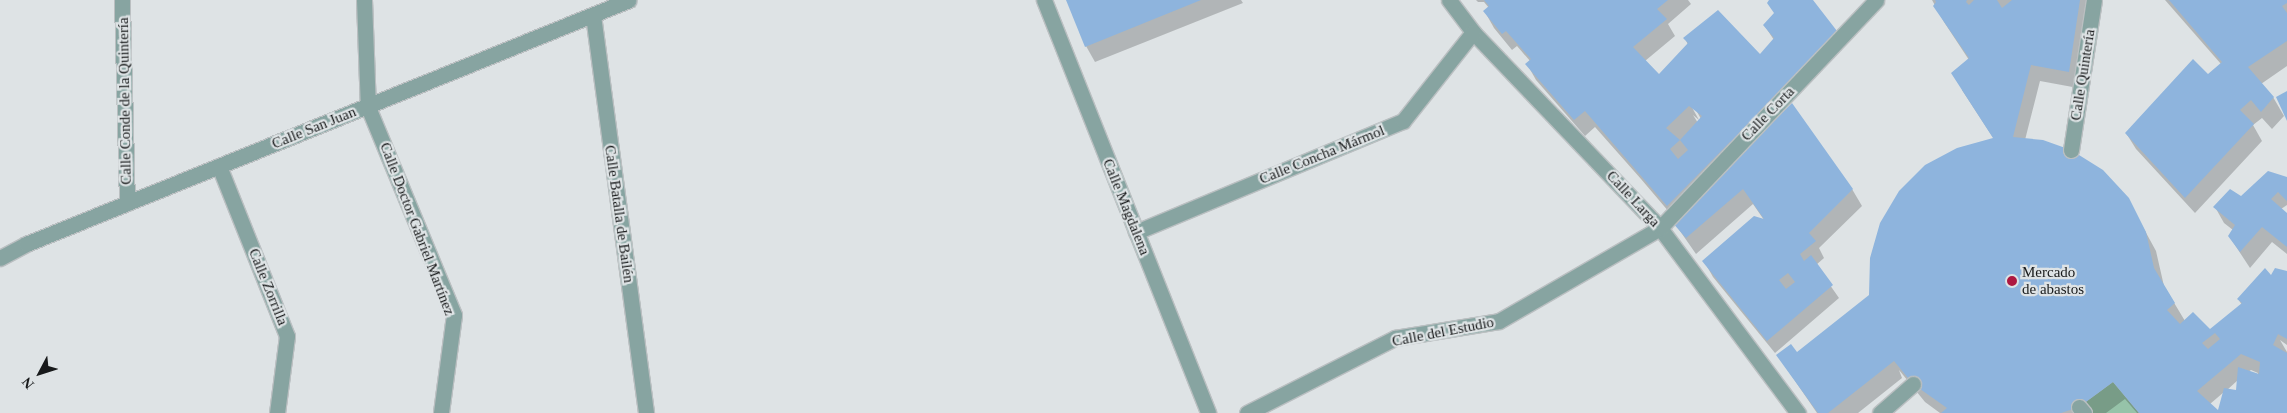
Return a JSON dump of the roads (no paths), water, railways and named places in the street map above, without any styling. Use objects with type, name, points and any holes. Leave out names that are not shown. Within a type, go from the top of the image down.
[{"type":"street","name":"Calle Conde de la Quintería","points":[[122,0],[128,203]]},
{"type":"street","points":[[364,0],[368,107]]},
{"type":"street","name":"Calle San Juan","points":[[0,258],[26,244],[629,0]]},
{"type":"street","name":"Calle Magdalena","points":[[1044,0],[1208,413]]},
{"type":"street","name":"Calle Larga","points":[[1449,0],[1473,32],[1660,228],[1798,413]]},
{"type":"street","name":"Calle Corta","points":[[1660,228],[1876,0]]},
{"type":"street","name":"Calle Quintería","points":[[2071,150],[2094,0]]},
{"type":"street","name":"Calle Batalla de Bailén","points":[[593,15],[646,413]]},
{"type":"street","name":"Calle Concha Mármol","points":[[1136,232],[1403,121],[1473,32]]},
{"type":"street","name":"Calle Doctor Gabriel Martínez","points":[[368,107],[454,315],[441,413]]},
{"type":"street","name":"Calle Zorrilla","points":[[219,166],[287,336],[277,413]]},
{"type":"street","name":"Calle del Estudio","points":[[1247,413],[1395,338],[1500,321],[1660,228]]},
{"type":"street","points":[[1880,413],[1913,384]]},
{"type":"place","name":"Mercado de abastos","points":[[2012,281]]}]
